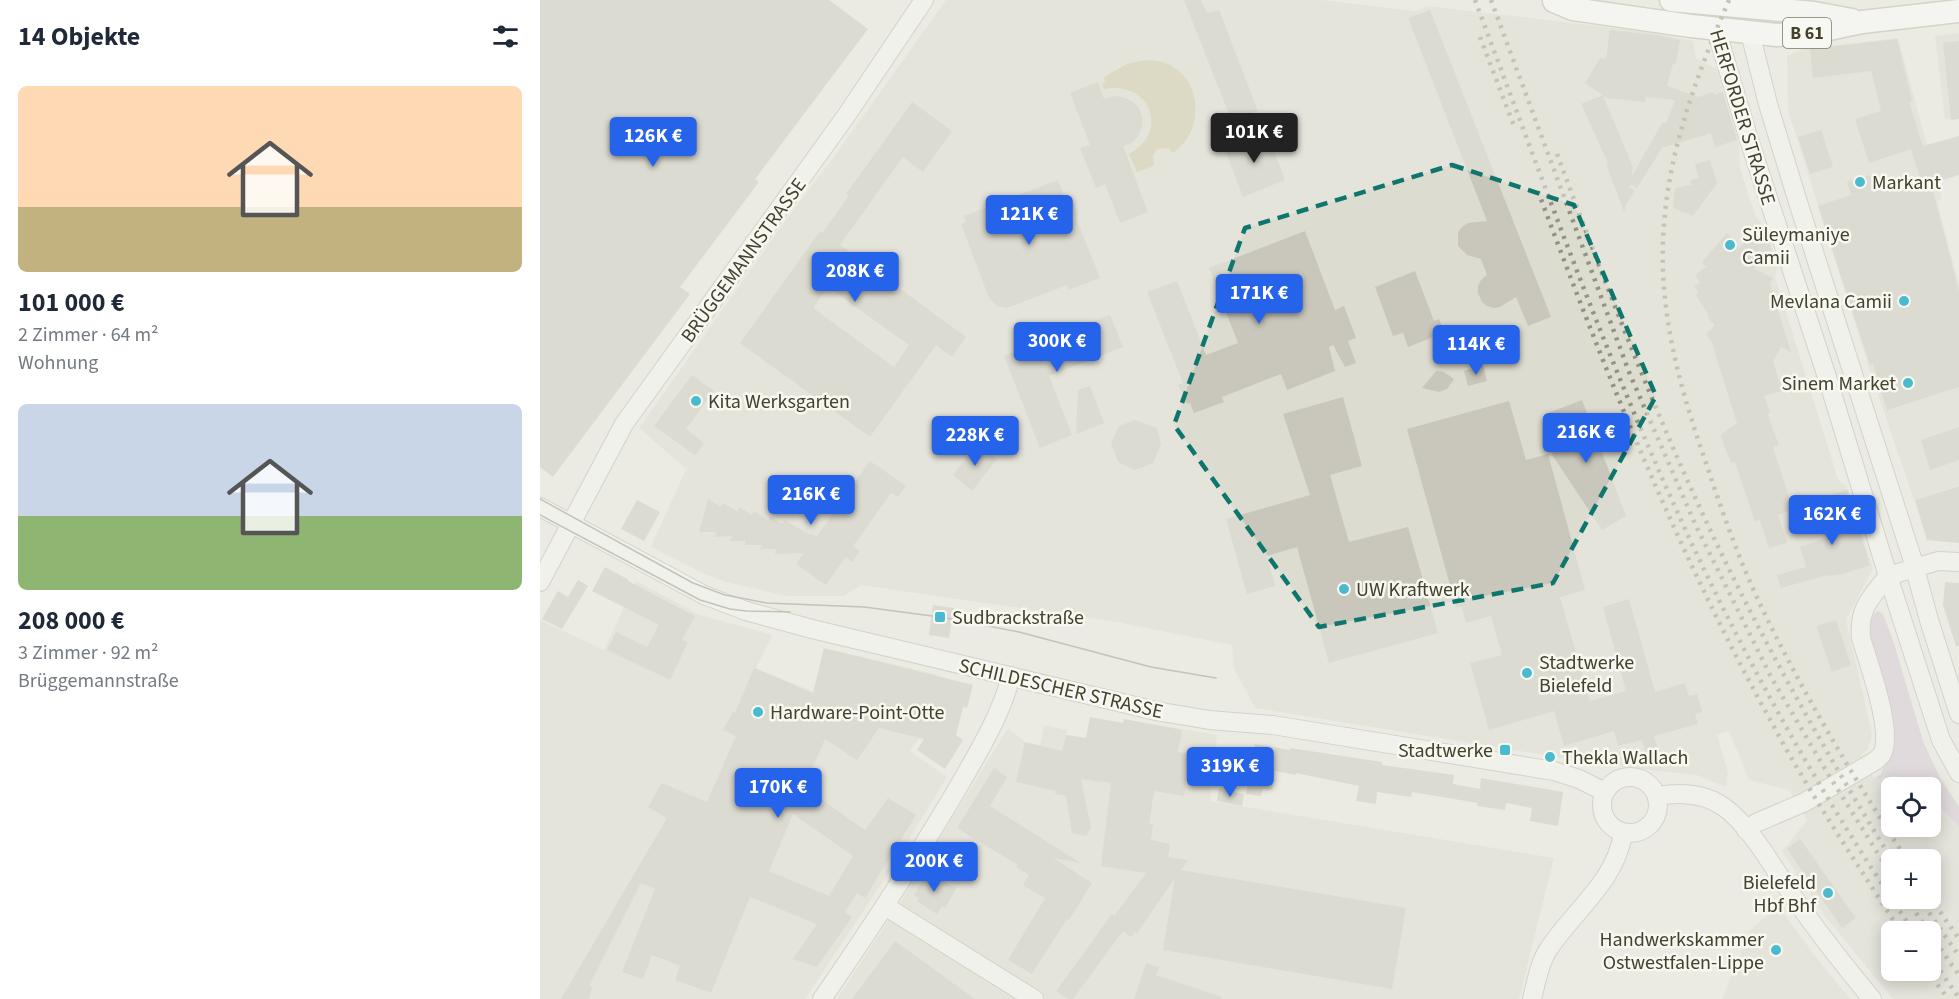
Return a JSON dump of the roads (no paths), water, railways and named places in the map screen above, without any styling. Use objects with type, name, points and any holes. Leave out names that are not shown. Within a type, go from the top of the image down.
[{"type":"main road","points":[[1548,0],[1556,0],[1573,9],[1716,29]]},
{"type":"main road","points":[[1671,0],[1742,4]]},
{"type":"main road","name":"HERFORDER STRASSE","points":[[1707,2],[1716,29]]},
{"type":"main road","name":"HERFORDER STRASSE","points":[[1742,4],[1750,33]]},
{"type":"main road","name":"B 61","points":[[1742,4],[1862,22]]},
{"type":"main road","name":"B 61","points":[[1716,29],[1777,35],[1810,33],[1862,22],[1959,11]]},
{"type":"street","name":"BRÜGGEMANNSTRASSE","points":[[540,582],[624,424],[852,108],[924,0]]},
{"type":"street","name":"HERFORDER STRASSE","points":[[1716,29],[1750,143],[1828,380],[1941,740],[1959,773]]},
{"type":"street","name":"HERFORDER STRASSE","points":[[1750,33],[1784,157],[1915,567],[1959,714]]},
{"type":"street","points":[[1828,380],[1840,388],[1849,404],[1854,407],[1864,405]]},
{"type":"street","name":"SCHILDESCHER STRASSE","points":[[540,507],[704,595],[746,611],[863,642],[1149,710],[1198,719],[1273,725],[1554,771],[1579,779],[1605,792]]},
{"type":"street","points":[[1746,830],[1756,823],[1805,802],[1875,761],[1882,754],[1885,741],[1883,715],[1861,638],[1860,627],[1866,604],[1888,576],[1938,561],[1959,562]]},
{"type":"street","points":[[822,999],[885,906],[943,813],[993,726],[1011,676]]},
{"type":"street","points":[[1631,777],[1646,782],[1658,796],[1657,814],[1652,824],[1644,831],[1634,834],[1623,834],[1614,829],[1606,822],[1602,812],[1605,792],[1616,780],[1631,777]]},
{"type":"street","points":[[1658,796],[1690,794],[1724,807],[1746,830],[1831,950],[1872,999]]},
{"type":"street","points":[[1532,999],[1546,953],[1601,885],[1618,853],[1623,834]]},
{"type":"street","points":[[885,906],[1034,999]]},
{"type":"tram line","points":[[540,499],[693,583],[725,595],[767,603],[864,607],[940,617],[1019,632],[1151,667],[1216,678]]},
{"type":"tram line","points":[[540,515],[700,600],[730,609],[790,612]]},
{"type":"railway","points":[[1475,0],[1602,334],[1686,531],[1736,634],[1791,736],[1907,921]]},
{"type":"railway","points":[[1491,0],[1629,372],[1696,526],[1771,677],[1881,858]]},
{"type":"railway","points":[[1729,0],[1694,88],[1676,148],[1665,209],[1663,270],[1674,354],[1697,436],[1718,499],[1753,589],[1812,703],[1900,849]]},
{"type":"railway","points":[[1480,37],[1514,126]]},
{"type":"railway","points":[[1557,154],[1646,385],[1706,521],[1794,693],[1885,849]]},
{"type":"railway","points":[[1538,191],[1590,328],[1646,464],[1707,597],[1739,662],[1789,753],[1894,921]]},
{"type":"railway","points":[[1913,909],[1922,921]]},
{"type":"railway","points":[[1927,909],[1959,956]]},
{"type":"railway","points":[[1938,909],[1959,939]]},
{"type":"railway","points":[[1941,950],[1959,975]]},
{"type":"railway","points":[[1941,972],[1959,998]]},
{"type":"railway","points":[[1935,981],[1948,999]]},
{"type":"place","name":"Markant","points":[[1860,182]]},
{"type":"place","name":"Süleymaniye Camii","points":[[1730,245]]},
{"type":"place","name":"Mevlana Camii","points":[[1904,301]]},
{"type":"place","name":"Sinem Market","points":[[1908,383]]},
{"type":"place","name":"Kita Werksgarten","points":[[696,401]]},
{"type":"place","name":"UW Kraftwerk","points":[[1344,589]]},
{"type":"place","name":"Sudbrackstraße","points":[[940,617]]},
{"type":"place","name":"Stadtwerke Bielefeld","points":[[1527,673]]},
{"type":"place","name":"Hardware-Point-Otte","points":[[758,712]]},
{"type":"place","name":"Stadtwerke","points":[[1505,750]]},
{"type":"place","name":"Thekla Wallach","points":[[1550,757]]},
{"type":"place","name":"Bielefeld Hbf Bhf","points":[[1828,893]]},
{"type":"place","name":"Handwerkskammer Ostwestfalen-Lippe","points":[[1776,950]]}]
